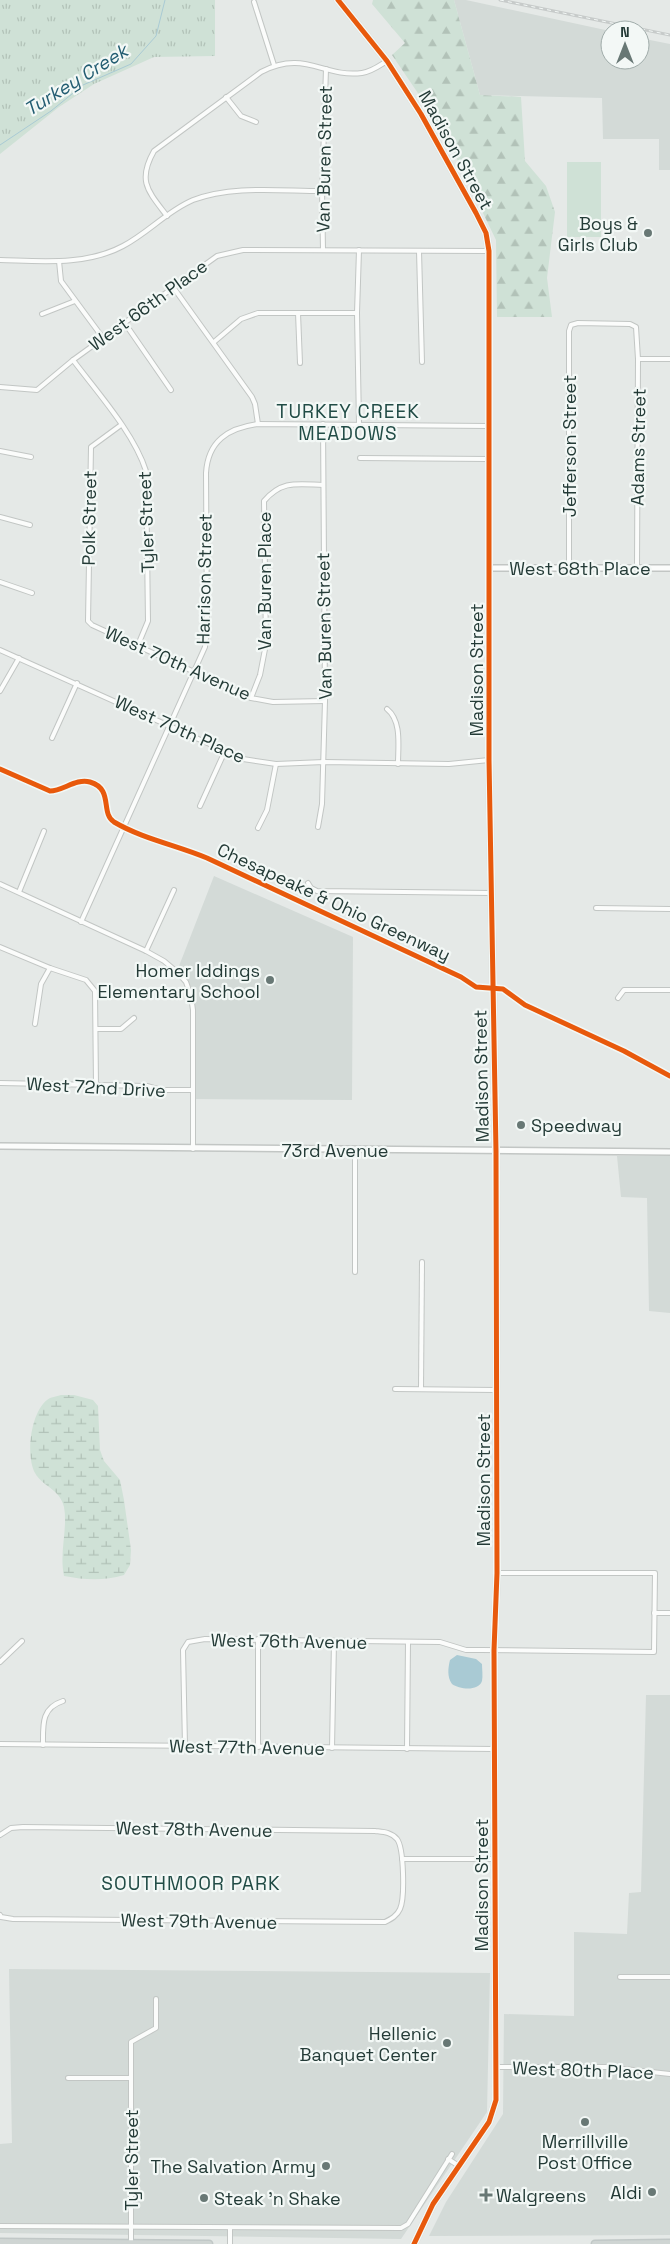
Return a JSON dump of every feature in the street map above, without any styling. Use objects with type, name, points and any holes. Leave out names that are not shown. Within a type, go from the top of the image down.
[{"type":"main road","points":[[0,2242],[210,2244]]},
{"type":"main road","points":[[595,2244],[670,2243]]},
{"type":"street","name":"Madison Street","points":[[338,0],[403,84],[458,178],[486,233],[489,251],[489,760],[496,1151],[497,1573],[494,1650],[494,1859],[497,2067],[496,2105],[488,2122],[459,2166]]},
{"type":"street","points":[[254,2],[274,65]]},
{"type":"street","points":[[167,216],[148,191],[144,176],[146,164],[154,150],[226,97],[274,65],[295,62],[345,73],[364,73],[387,62]]},
{"type":"street","name":"Van Buren Street","points":[[323,250],[322,191],[326,69]]},
{"type":"street","points":[[226,97],[241,116],[256,122]]},
{"type":"street","points":[[0,260],[59,261],[88,258],[110,252],[124,246],[193,200],[231,191],[322,191]]},
{"type":"street","name":"West 66th Place","points":[[0,387],[37,390],[124,322],[217,256],[243,250],[489,251]]},
{"type":"street","points":[[358,250],[357,313],[360,424]]},
{"type":"street","points":[[419,251],[422,362]]},
{"type":"street","points":[[59,261],[61,282],[103,338]]},
{"type":"street","points":[[173,287],[252,397],[258,424],[488,426]]},
{"type":"street","points":[[42,314],[75,300]]},
{"type":"street","points":[[214,342],[242,319],[258,313],[357,313]]},
{"type":"street","points":[[298,313],[300,363]]},
{"type":"street","points":[[124,322],[171,390]]},
{"type":"street","name":"Adams Street","points":[[571,325],[578,323],[630,324],[636,326],[638,359],[637,568]]},
{"type":"street","name":"Jefferson Street","points":[[570,568],[569,331],[571,325]]},
{"type":"street","points":[[638,359],[670,359]]},
{"type":"street","name":"Tyler Street","points":[[73,360],[121,425],[142,458],[146,471],[148,621],[138,645]]},
{"type":"street","name":"Harrison Street","points":[[81,922],[205,647],[207,628],[206,472],[210,450],[224,436],[235,429],[258,424]]},
{"type":"street","name":"Van Buren Street","points":[[318,828],[322,804],[325,701],[323,424]]},
{"type":"street","name":"Polk Street","points":[[92,625],[88,621],[91,447],[121,425]]},
{"type":"street","points":[[0,451],[31,456]]},
{"type":"street","points":[[360,458],[488,459]]},
{"type":"street","name":"Van Buren Place","points":[[251,698],[260,675],[266,644],[264,501],[270,494],[281,487],[291,484],[323,485]]},
{"type":"street","points":[[0,517],[30,525]]},
{"type":"street","name":"West 68th Place","points":[[490,568],[670,568]]},
{"type":"street","points":[[0,582],[32,593]]},
{"type":"street","name":"West 70th Avenue","points":[[92,625],[251,698],[273,702],[325,701]]},
{"type":"street","name":"West 70th Place","points":[[0,650],[243,759],[276,764],[324,762],[449,764],[489,760]]},
{"type":"street","points":[[0,691],[19,658]]},
{"type":"street","points":[[52,738],[77,684]]},
{"type":"street","points":[[387,709],[394,715],[398,730],[398,764]]},
{"type":"street","points":[[200,806],[225,751]]},
{"type":"street","points":[[258,828],[267,810],[276,764]]},
{"type":"street","points":[[19,892],[44,830]]},
{"type":"street","points":[[308,883],[317,891],[491,893]]},
{"type":"street","points":[[0,884],[146,951],[164,961],[186,982],[193,1010],[193,1149]]},
{"type":"street","points":[[146,951],[174,890]]},
{"type":"street","points":[[596,908],[670,909]]},
{"type":"street","points":[[0,947],[50,968],[86,980],[96,992],[96,1085]]},
{"type":"street","points":[[35,1024],[41,984],[50,968]]},
{"type":"street","points":[[618,998],[624,990],[670,990]]},
{"type":"street","points":[[97,1029],[121,1029],[134,1018]]},
{"type":"street","name":"West 72nd Drive","points":[[0,1083],[147,1086],[161,1090],[192,1090]]},
{"type":"street","name":"73rd Avenue","points":[[0,1146],[670,1152]]},
{"type":"street","points":[[355,1150],[355,1272]]},
{"type":"street","points":[[421,1389],[422,1262]]},
{"type":"street","points":[[395,1389],[496,1390]]},
{"type":"street","points":[[497,1573],[655,1574],[654,1612],[670,1612]]},
{"type":"street","name":"West 76th Avenue","points":[[185,1746],[183,1650],[188,1642],[205,1639],[258,1639],[440,1642],[466,1650],[654,1652],[654,1612]]},
{"type":"street","points":[[258,1639],[258,1747]]},
{"type":"street","points":[[0,1662],[22,1641]]},
{"type":"street","points":[[332,1748],[334,1641]]},
{"type":"street","points":[[407,1748],[408,1642]]},
{"type":"street","points":[[43,1745],[44,1722],[47,1712],[53,1704],[63,1700]]},
{"type":"street","name":"West 77th Avenue","points":[[0,1744],[494,1749]]},
{"type":"street","name":"West 78th Avenue","points":[[1,1834],[11,1828],[23,1826],[387,1833],[398,1840],[402,1859]]},
{"type":"street","points":[[402,1859],[494,1859]]},
{"type":"street","name":"West 79th Avenue","points":[[1,1916],[13,1919],[385,1922],[396,1916],[402,1901],[402,1859]]},
{"type":"street","points":[[620,1977],[670,1977]]},
{"type":"street","name":"Tyler Street","points":[[131,2243],[131,2042],[156,2028],[156,1999]]},
{"type":"street","name":"West 80th Place","points":[[497,2067],[606,2067],[670,2074]]},
{"type":"street","points":[[68,2078],[131,2078]]},
{"type":"street","points":[[0,2226],[401,2228],[408,2224],[452,2154]]},
{"type":"street","points":[[414,2244],[428,2211],[459,2166],[448,2159]]},
{"type":"street","points":[[230,2228],[230,2244]]},
{"type":"shaded area","points":[[454,0],[466,0],[600,29],[600,70],[650,70],[650,40],[670,44],[670,170],[659,170],[659,139],[603,139],[602,98],[480,95]]},
{"type":"shaded area","name":"Homer Iddings Elementary School","points":[[214,876],[353,937],[352,1100],[192,1099],[195,994],[179,966]]},
{"type":"shaded area","points":[[617,1156],[670,1156],[670,1313],[649,1311],[647,1198],[621,1197]]},
{"type":"shaded area","points":[[646,1695],[670,1695],[670,2235],[429,2236],[446,2202],[503,2114],[504,2014],[574,2016],[574,1932],[627,1934],[629,1893],[641,1892]]},
{"type":"shaded area","points":[[9,1969],[490,1973],[487,2112],[401,2239],[0,2233],[0,2144],[12,2143]]},
{"type":"green space","points":[[0,0],[215,0],[215,56],[154,57],[94,84],[59,107],[0,154]]},
{"type":"green space","points":[[373,0],[454,0],[480,95],[521,97],[525,161],[546,186],[555,212],[547,278],[552,317],[497,317],[496,240],[443,130],[392,55],[405,43],[372,4]]},
{"type":"green space","points":[[567,162],[601,162],[601,237],[567,237]]},
{"type":"green space","points":[[61,1395],[74,1395],[93,1400],[98,1406],[100,1450],[104,1461],[120,1480],[124,1500],[131,1550],[130,1565],[124,1575],[94,1579],[64,1576],[62,1558],[65,1524],[64,1507],[59,1496],[38,1478],[30,1455],[34,1421],[38,1411],[43,1403],[50,1398]]},
{"type":"water","points":[[457,1655],[476,1659],[482,1664],[482,1681],[477,1687],[468,1689],[459,1687],[450,1681],[450,1660]]},
{"type":"waterway","name":"Turkey Creek","points":[[0,145],[51,111],[83,85],[131,64],[156,36],[165,0]]},
{"type":"railway","points":[[500,0],[670,35]]},
{"type":"cycle path","points":[[338,0],[387,61],[421,114],[486,233],[489,251],[489,760],[496,1151],[497,1573],[494,1650],[496,2100],[489,2122],[433,2204],[414,2244]]},
{"type":"cycle path","name":"Chesapeake & Ohio Greenway","points":[[0,769],[50,791],[85,781],[97,785],[104,795],[110,818],[125,828],[207,858],[461,977],[476,987],[503,989],[525,1005],[624,1051],[670,1076]]},
{"type":"place","name":"Boys & Girls Club","points":[[648,233]]},
{"type":"place","name":"Homer Iddings Elementary School","points":[[270,980]]},
{"type":"place","name":"Speedway","points":[[521,1125]]},
{"type":"place","name":"Hellenic Banquet Center","points":[[447,2043]]},
{"type":"place","name":"Merrillville Post Office","points":[[585,2122]]},
{"type":"place","name":"The Salvation Army","points":[[326,2166]]},
{"type":"place","name":"Aldi","points":[[652,2192]]},
{"type":"place","name":"Walgreens","points":[[486,2195]]},
{"type":"place","name":"Steak 'n Shake","points":[[204,2198]]},
{"type":"district","name":"TURKEY CREEK MEADOWS","points":[[348,422]]},
{"type":"district","name":"SOUTHMOOR PARK","points":[[191,1883]]}]
